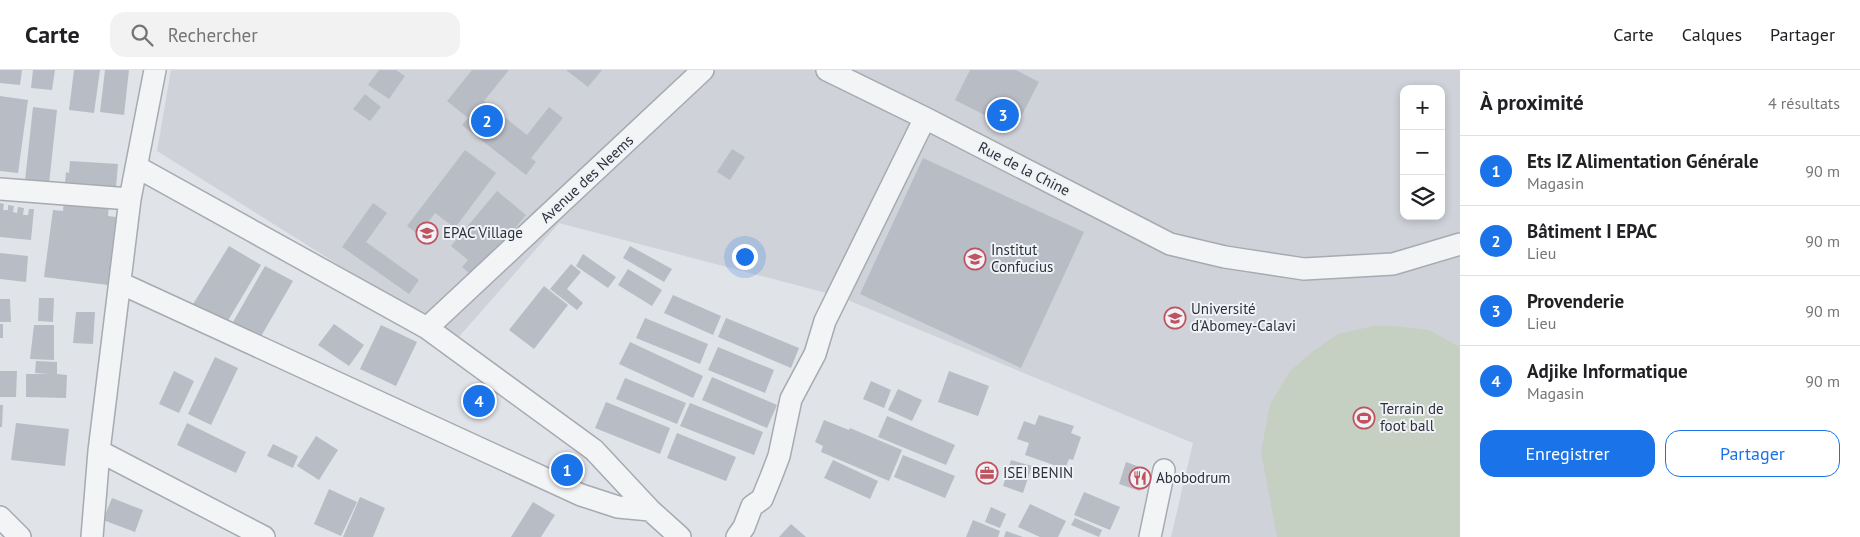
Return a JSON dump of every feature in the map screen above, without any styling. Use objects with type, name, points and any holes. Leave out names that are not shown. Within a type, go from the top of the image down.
[{"type":"street","points":[[92,537],[99,451],[130,199],[155,70]]},
{"type":"street","name":"Avenue des Neems","points":[[427,328],[702,70]]},
{"type":"street","name":"Rue de la Chine","points":[[826,70],[925,118],[1170,244],[1224,256],[1304,269],[1393,264],[1460,244]]},
{"type":"street","points":[[737,537],[744,527],[752,506],[762,499],[779,456],[791,399],[814,354],[826,321],[925,118]]},
{"type":"street","points":[[137,167],[427,328],[594,450],[650,510],[680,537]]},
{"type":"street","points":[[0,189],[130,199]]},
{"type":"street","points":[[120,283],[581,495],[618,507],[650,510]]},
{"type":"street","points":[[99,451],[264,537]]},
{"type":"street","points":[[1150,537],[1164,470]]},
{"type":"street","points":[[0,517],[20,537]]},
{"type":"shaded area","name":"Université d'Abomey-Calavi","points":[[171,70],[1460,70],[1460,537],[1171,537],[1193,443],[838,296],[559,223],[457,339],[157,151]]},
{"type":"green space","name":"Terrain de foot ball","points":[[1373,326],[1395,326],[1429,330],[1460,347],[1460,537],[1277,537],[1261,452],[1270,404],[1290,371],[1312,352],[1338,334]]},
{"type":"building","points":[[0,70],[22,70],[20,85],[0,83]]},
{"type":"building","points":[[33,70],[55,70],[52,90],[31,88]]},
{"type":"building","points":[[74,70],[100,70],[94,113],[69,110]]},
{"type":"building","points":[[105,70],[129,70],[124,115],[100,112]]},
{"type":"building","points":[[379,70],[396,70],[405,76],[389,99],[368,85]]},
{"type":"building","points":[[472,70],[509,70],[484,101],[527,135],[549,107],[563,118],[531,158],[536,162],[526,175],[462,125],[468,118],[447,101]]},
{"type":"building","points":[[566,70],[602,70],[588,87]]},
{"type":"building","points":[[970,70],[1016,70],[1039,82],[1014,130],[955,100]]},
{"type":"building","points":[[365,94],[381,107],[370,121],[353,109]]},
{"type":"building","points":[[0,96],[28,100],[18,173],[0,171]]},
{"type":"building","points":[[33,107],[57,110],[49,184],[25,181]]},
{"type":"building","points":[[732,149],[745,157],[730,180],[717,172]]},
{"type":"building","points":[[465,150],[496,173],[455,228],[435,213],[419,235],[407,226]]},
{"type":"building","points":[[923,158],[1084,232],[1021,368],[860,294]]},
{"type":"building","points":[[70,161],[118,164],[116,187],[65,183],[66,172],[69,173]]},
{"type":"building","points":[[497,191],[526,215],[474,277],[462,267],[468,260],[451,246]]},
{"type":"building","points":[[64,199],[109,205],[108,216],[116,217],[108,285],[44,277],[53,210],[63,211]]},
{"type":"building","points":[[0,203],[4,204],[3,210],[8,210],[8,205],[14,206],[13,212],[17,213],[18,207],[24,208],[23,215],[28,215],[29,209],[34,209],[31,240],[0,237]]},
{"type":"building","points":[[373,203],[387,213],[366,242],[419,280],[409,294],[342,247]]},
{"type":"building","points":[[229,246],[261,265],[223,329],[190,309]]},
{"type":"building","points":[[630,246],[672,269],[664,282],[623,258]]},
{"type":"building","points":[[0,253],[28,256],[26,282],[0,279]]},
{"type":"building","points":[[583,254],[616,277],[608,288],[576,266]]},
{"type":"building","points":[[571,264],[581,272],[567,289],[583,303],[577,310],[550,289]]},
{"type":"building","points":[[265,266],[293,281],[256,345],[229,329]]},
{"type":"building","points":[[628,269],[662,290],[652,306],[618,285]]},
{"type":"building","points":[[544,286],[568,305],[534,349],[509,330]]},
{"type":"building","points":[[673,295],[721,316],[713,335],[664,313]]},
{"type":"building","points":[[39,298],[54,298],[53,322],[38,321]]},
{"type":"building","points":[[0,299],[10,299],[11,322],[0,322]]},
{"type":"building","points":[[76,312],[95,312],[93,344],[73,343]]},
{"type":"building","points":[[645,318],[708,344],[700,364],[636,338]]},
{"type":"building","points":[[726,318],[799,348],[791,368],[718,337]]},
{"type":"building","points":[[0,324],[3,324],[3,338],[0,338]]},
{"type":"building","points":[[334,324],[364,345],[349,366],[318,345]]},
{"type":"building","points":[[34,325],[54,325],[54,360],[30,359]]},
{"type":"building","points":[[381,325],[417,342],[396,386],[360,369]]},
{"type":"building","points":[[630,342],[703,376],[693,398],[619,364]]},
{"type":"building","points":[[718,347],[774,370],[765,393],[708,370]]},
{"type":"building","points":[[215,357],[238,368],[211,425],[188,414]]},
{"type":"building","points":[[36,361],[57,362],[57,374],[67,375],[66,398],[26,397],[26,374],[49,374],[35,373]]},
{"type":"building","points":[[0,371],[17,371],[16,397],[0,397]]},
{"type":"building","points":[[174,371],[194,381],[179,413],[159,404]]},
{"type":"building","points":[[949,371],[989,386],[978,416],[938,402]]},
{"type":"building","points":[[712,377],[777,405],[767,428],[702,400]]},
{"type":"building","points":[[625,378],[686,403],[677,424],[616,399]]},
{"type":"building","points":[[871,381],[891,390],[884,408],[863,399]]},
{"type":"building","points":[[898,389],[922,400],[912,421],[888,410]]},
{"type":"building","points":[[606,402],[670,428],[660,454],[595,428]]},
{"type":"building","points":[[690,403],[763,432],[754,455],[680,426]]},
{"type":"building","points":[[0,405],[3,405],[2,427],[0,427]]},
{"type":"building","points":[[1039,415],[1074,426],[1071,433],[1081,437],[1073,460],[1069,459],[1065,469],[1025,455],[1029,443],[1017,439],[1024,421],[1035,425]]},
{"type":"building","points":[[887,416],[955,445],[946,465],[878,437]]},
{"type":"building","points":[[824,420],[849,430],[850,428],[902,450],[889,481],[821,452],[823,446],[815,442]]},
{"type":"building","points":[[16,423],[69,429],[65,466],[11,460]]},
{"type":"building","points":[[187,423],[246,452],[236,473],[177,445]]},
{"type":"building","points":[[677,433],[736,457],[726,481],[667,458]]},
{"type":"building","points":[[316,436],[338,450],[319,480],[297,466]]},
{"type":"building","points":[[273,444],[298,456],[293,468],[267,456]]},
{"type":"building","points":[[903,455],[955,476],[945,498],[894,477]]},
{"type":"building","points":[[833,460],[878,481],[870,499],[824,478]]},
{"type":"building","points":[[1011,460],[1032,466],[1023,493],[1003,486]]},
{"type":"building","points":[[1126,462],[1148,470],[1140,491],[1119,484]]},
{"type":"building","points":[[329,489],[357,502],[341,536],[314,524]]},
{"type":"building","points":[[1084,492],[1120,507],[1110,530],[1074,515]]},
{"type":"building","points":[[360,497],[385,508],[373,537],[343,537]]},
{"type":"building","points":[[112,498],[143,510],[135,532],[103,520]]},
{"type":"building","points":[[533,502],[555,515],[541,537],[511,537]]},
{"type":"building","points":[[1030,504],[1066,521],[1058,537],[1040,537],[1018,527]]},
{"type":"building","points":[[991,507],[1006,514],[1000,528],[985,522]]},
{"type":"building","points":[[1075,518],[1102,530],[1099,537],[1071,525]]},
{"type":"building","points":[[973,520],[1000,531],[998,537],[966,537]]},
{"type":"building","points":[[791,524],[806,537],[779,537]]},
{"type":"building","points":[[1006,531],[1023,537],[1004,537]]},
{"type":"place","name":"Provenderie","points":[[1003,115]]},
{"type":"place","name":"Bâtiment I EPAC","points":[[487,121]]},
{"type":"place","name":"EPAC Village","points":[[427,233]]},
{"type":"place","name":"Institut Confucius","points":[[975,259]]},
{"type":"place","name":"Université d'Abomey-Calavi","points":[[1175,318]]},
{"type":"place","name":"Adjike Informatique","points":[[479,401]]},
{"type":"place","name":"Terrain de foot ball","points":[[1364,418]]},
{"type":"place","name":"Ets IZ Alimentation Générale","points":[[567,470]]},
{"type":"place","name":"ISEI BENIN","points":[[987,473]]},
{"type":"place","name":"Abobodrum","points":[[1140,478]]}]
